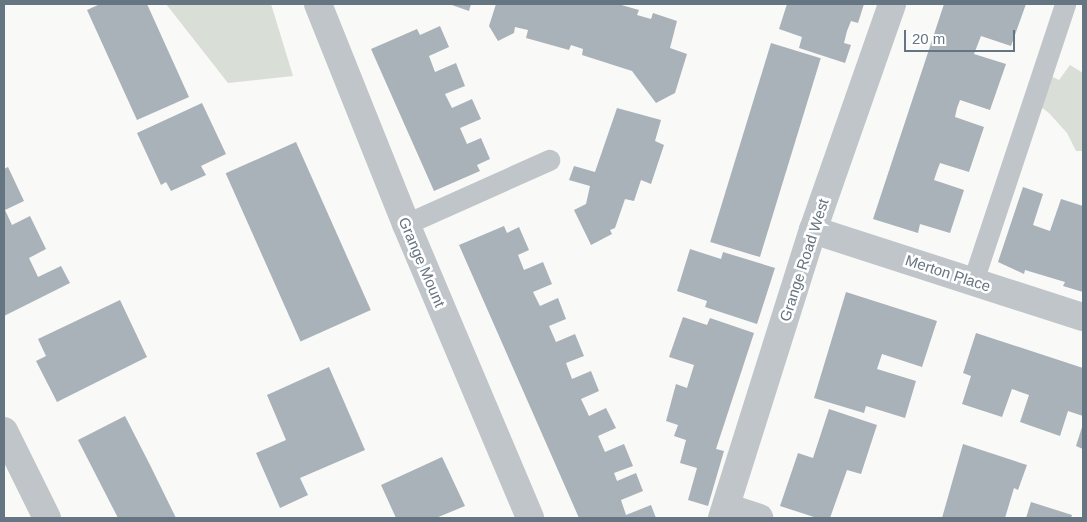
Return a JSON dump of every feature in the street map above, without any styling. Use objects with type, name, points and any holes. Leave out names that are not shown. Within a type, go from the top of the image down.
[{"type":"street","name":"Grange Mount","points":[[318,4],[406,224],[530,518]]},
{"type":"street","name":"Grange Road West","points":[[724,513],[813,230],[892,4]]},
{"type":"street","name":"Merton Place","points":[[813,230],[1083,317]]},
{"type":"street","points":[[4,431],[46,518]]},
{"type":"street","points":[[724,513],[760,518]]},
{"type":"lane","points":[[973,281],[1065,4]]},
{"type":"lane","points":[[406,224],[549,160]]},
{"type":"shaded area","points":[[166,4],[271,4],[293,76],[228,83]]},
{"type":"shaded area","points":[[1070,65],[1083,73],[1083,151],[1076,151],[1067,133],[1049,113],[1025,95],[1036,69],[1059,80]]},
{"type":"building","points":[[100,4],[147,4],[189,97],[137,120],[87,10]]},
{"type":"building","points":[[449,4],[471,4],[469,11]]},
{"type":"building","points":[[496,4],[618,4],[639,10],[637,15],[651,19],[653,13],[677,21],[670,48],[687,54],[675,93],[656,103],[632,71],[582,55],[583,49],[571,45],[569,50],[526,38],[528,30],[515,27],[514,33],[498,41],[489,26]]},
{"type":"building","points":[[787,4],[864,4],[858,23],[851,21],[847,31],[844,43],[851,45],[845,63],[799,48],[802,37],[779,29]]},
{"type":"building","points":[[944,4],[1026,4],[1011,46],[981,36],[974,54],[1006,64],[990,110],[960,100],[957,108],[955,117],[984,127],[969,172],[940,163],[934,180],[964,190],[950,233],[920,224],[918,233],[873,219]]},
{"type":"building","points":[[440,26],[449,47],[429,56],[435,72],[456,63],[465,86],[445,94],[452,108],[472,99],[481,119],[460,128],[467,144],[481,138],[490,159],[477,165],[480,171],[434,191],[371,49],[417,29],[420,35]]},
{"type":"building","points":[[771,43],[821,58],[760,257],[710,242]]},
{"type":"building","points":[[202,103],[226,154],[201,166],[206,175],[171,191],[166,182],[161,185],[137,133]]},
{"type":"building","points":[[617,108],[661,120],[655,141],[664,145],[651,184],[641,180],[634,201],[625,199],[615,228],[610,230],[612,234],[591,245],[574,210],[586,204],[590,186],[569,180],[574,166],[595,172]]},
{"type":"building","points":[[296,142],[371,310],[300,341],[226,173]]},
{"type":"building","points":[[8,167],[24,201],[5,210],[12,225],[30,216],[46,249],[29,258],[38,277],[61,266],[70,283],[4,316],[4,169]]},
{"type":"building","points":[[1023,187],[1043,194],[1033,225],[1050,231],[1061,199],[1083,206],[1083,292],[1063,286],[1065,282],[1025,270],[1024,274],[998,262]]},
{"type":"building","points":[[504,226],[507,233],[519,227],[529,250],[518,255],[524,270],[543,262],[552,284],[533,292],[540,306],[558,298],[566,319],[549,326],[556,342],[575,334],[584,356],[566,363],[572,379],[591,371],[599,391],[581,399],[589,416],[606,408],[616,428],[598,436],[605,452],[624,444],[633,466],[614,473],[617,481],[636,473],[643,491],[621,500],[626,515],[651,505],[656,518],[579,518],[459,245]]},
{"type":"building","points":[[690,249],[721,259],[723,252],[775,268],[757,324],[705,307],[707,301],[677,291]]},
{"type":"building","points":[[846,292],[937,321],[922,367],[882,354],[877,369],[916,381],[905,418],[866,406],[864,413],[814,398]]},
{"type":"building","points":[[120,300],[147,357],[57,402],[36,361],[46,356],[38,339]]},
{"type":"building","points":[[683,317],[707,325],[710,318],[754,333],[716,449],[724,451],[708,506],[688,500],[697,468],[680,463],[686,440],[674,436],[678,425],[666,421],[676,384],[687,388],[694,365],[669,357]]},
{"type":"building","points":[[976,333],[1083,368],[1083,416],[1068,411],[1060,436],[1020,422],[1029,395],[1012,389],[1002,417],[962,404],[971,376],[963,373]]},
{"type":"building","points":[[329,367],[365,450],[300,478],[308,495],[280,508],[256,453],[286,440],[267,395]]},
{"type":"building","points":[[829,409],[877,425],[861,474],[847,470],[830,518],[817,518],[780,506],[798,453],[813,458]]},
{"type":"building","points":[[125,416],[176,518],[118,518],[78,440]]},
{"type":"building","points":[[1083,424],[1083,449],[1076,446]]},
{"type":"building","points":[[963,444],[1027,465],[1018,490],[1014,488],[1005,518],[942,518]]},
{"type":"building","points":[[442,457],[465,506],[436,518],[396,518],[381,485]]},
{"type":"building","points":[[1031,502],[1072,515],[1071,518],[1026,518]]}]
